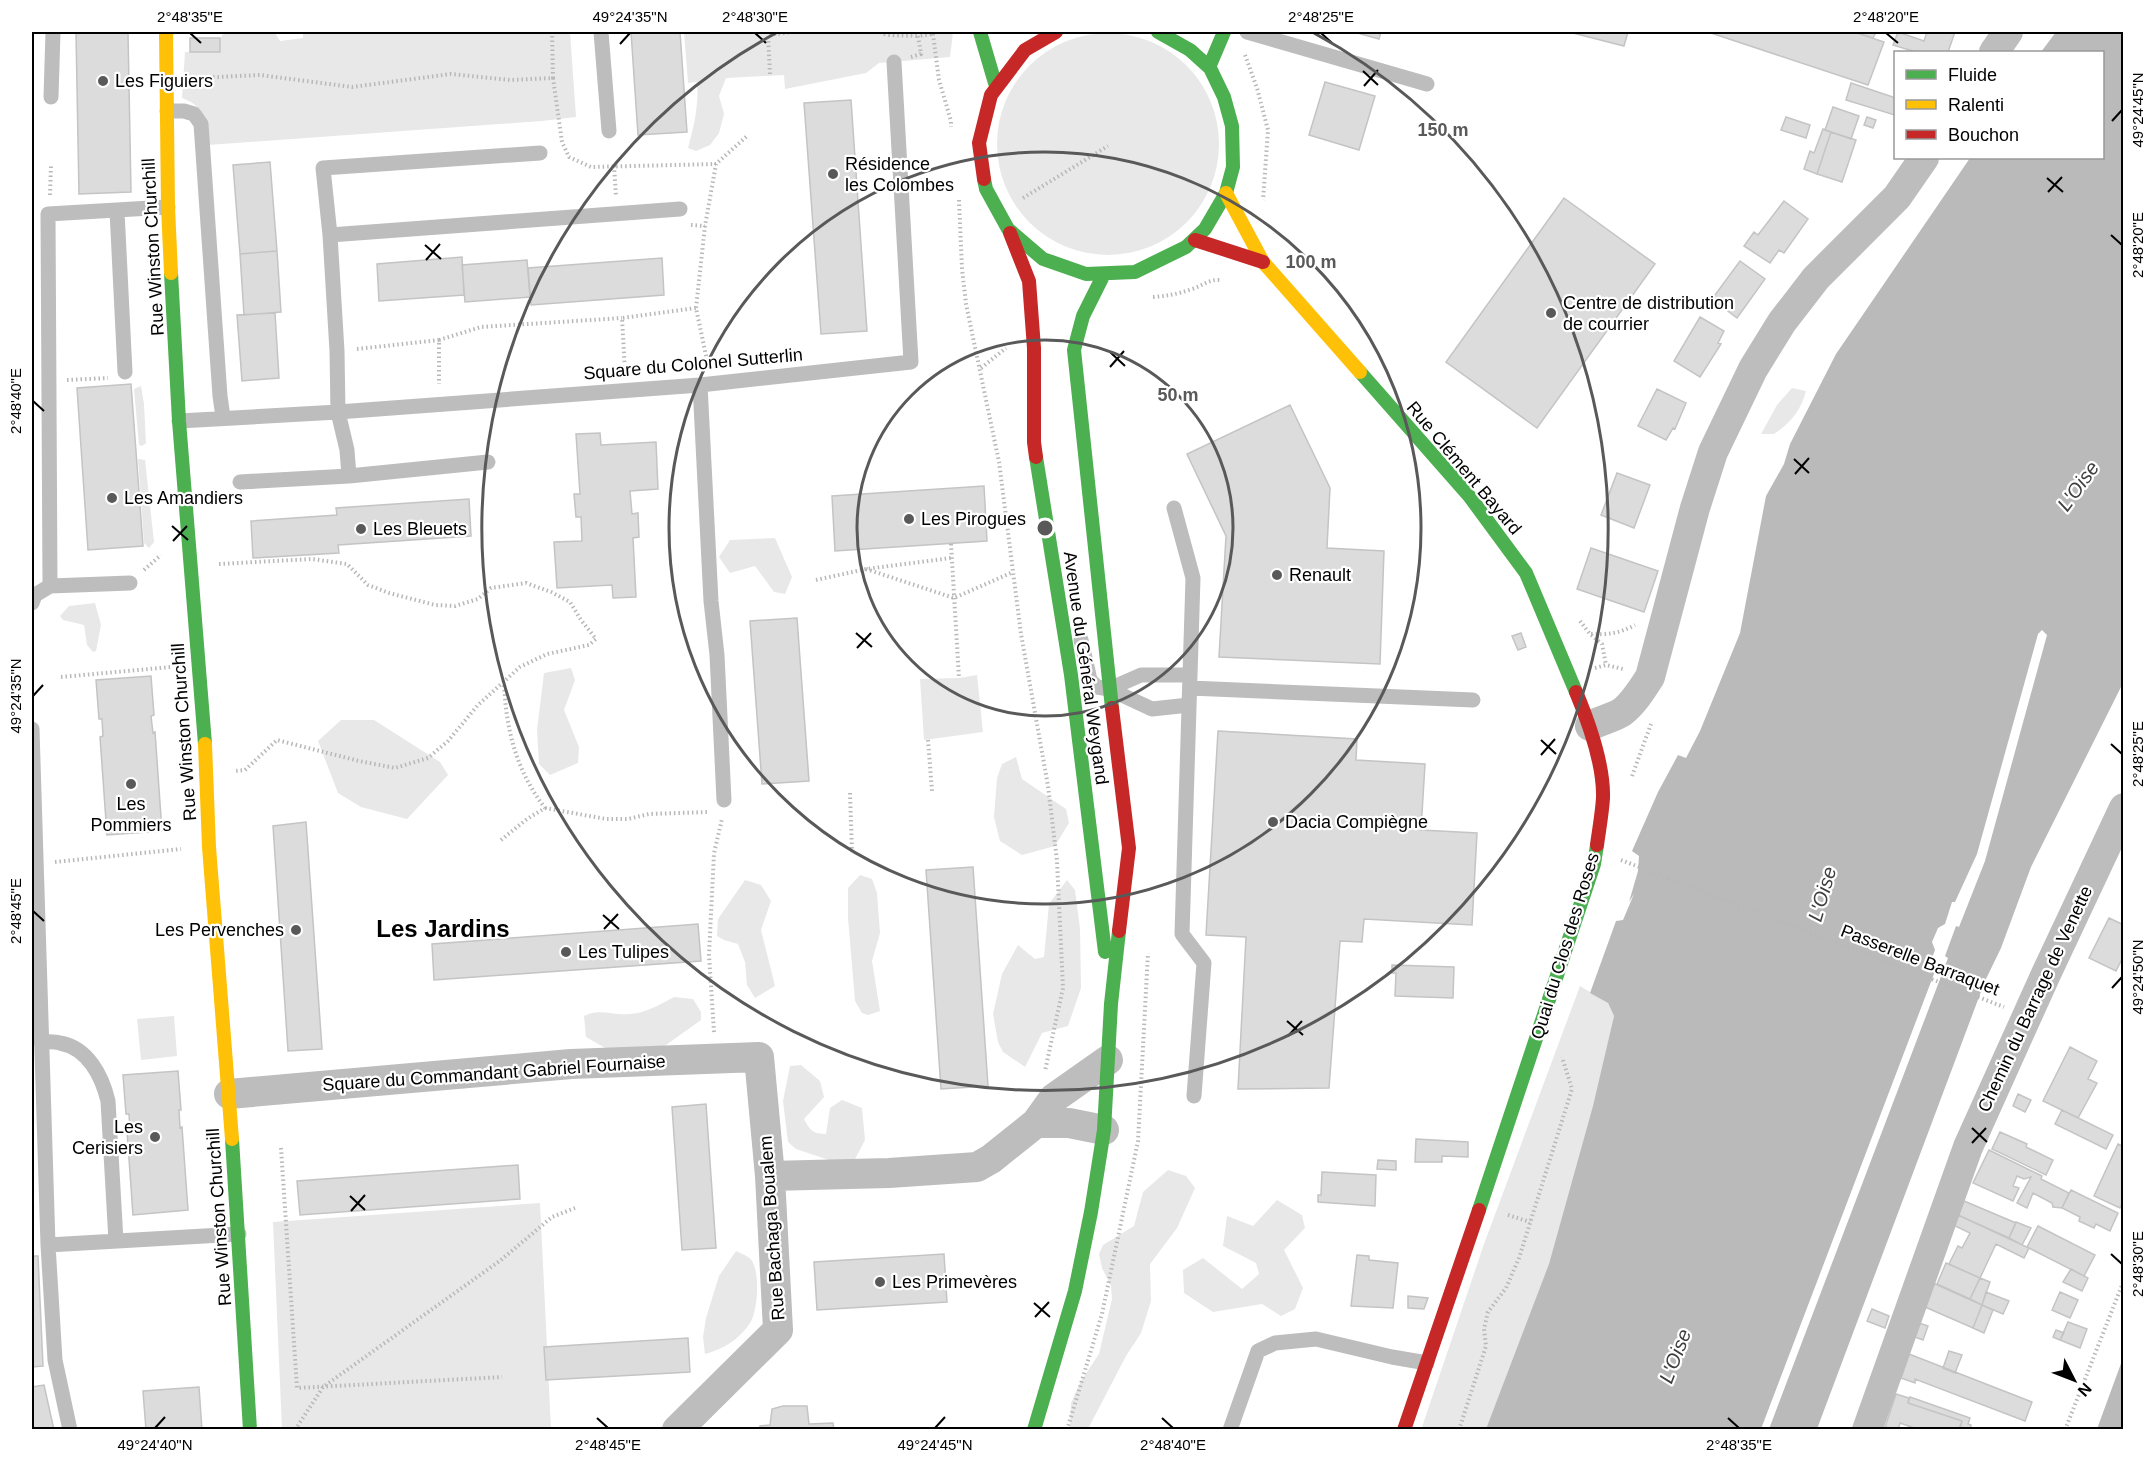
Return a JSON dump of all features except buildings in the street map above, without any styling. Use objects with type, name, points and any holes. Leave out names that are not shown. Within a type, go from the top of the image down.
[{"type":"street","name":"Rue Winston Churchill","points":[[166,32],[168,207],[179,421],[206,762],[209,847],[239,1234],[250,1430]]},
{"type":"street","points":[[980,32],[995,83]]},
{"type":"street","points":[[1056,32],[1026,48],[995,83],[982,115],[978,149],[983,183],[996,214],[1010,233],[1037,256],[1068,270],[1103,276],[1137,272],[1168,260],[1196,240],[1218,210],[1226,193],[1234,155],[1231,117],[1210,65],[1158,32]]},
{"type":"street","points":[[1210,65],[1224,32]]},
{"type":"street","points":[[1995,51],[2008,32]]},
{"type":"street","points":[[1590,726],[1621,713],[1636,698],[1650,677],[1695,508],[1713,452],[1753,369],[1782,322],[1816,278],[1897,197],[1922,159]]},
{"type":"street","name":"Rue Clément Bayard","points":[[1226,193],[1263,262],[1470,497],[1526,573],[1590,726]]},
{"type":"street","name":"Avenue du Général Weygand","points":[[1010,233],[1029,281],[1034,348],[1034,442],[1071,675],[1111,1004]]},
{"type":"street","points":[[1196,240],[1263,262]]},
{"type":"street","name":"Avenue du Général Weygand","points":[[1034,1430],[1075,1291],[1091,1212],[1104,1130],[1111,1004],[1129,848],[1109,689],[1074,350],[1083,316],[1103,276]]},
{"type":"street","name":"Quai du Clos des Roses","points":[[1404,1430],[1508,1127],[1594,864],[1603,797],[1601,776],[1590,726]]},
{"type":"street","name":"Chemin du Barrage de Venette","points":[[1867,1430],[1968,1147],[2124,808]]},
{"type":"street","name":"Square du Commandant Gabriel Fournaise","points":[[229,1094],[571,1064],[759,1057]]},
{"type":"street","name":"Rue Bachaga Boualem","points":[[677,1430],[778,1330],[770,1176],[759,1057]]},
{"type":"street","points":[[770,1176],[889,1173],[977,1167],[991,1159],[1036,1122],[1054,1098],[1108,1060]]},
{"type":"street","points":[[1036,1122],[1069,1123],[1104,1130]]},
{"type":"lane","points":[[51,97],[53,32]]},
{"type":"lane","points":[[601,32],[609,131]]},
{"type":"lane","points":[[1247,32],[1427,84]]},
{"type":"lane","name":"Square du Colonel Sutterlin","points":[[179,421],[338,412],[627,390],[794,376],[911,362],[894,62]]},
{"type":"lane","points":[[167,111],[184,111],[194,114],[201,124],[223,417]]},
{"type":"lane","points":[[349,476],[347,450],[338,412],[330,235],[323,168],[540,153]]},
{"type":"lane","points":[[50,586],[48,214],[168,207]]},
{"type":"lane","points":[[330,235],[680,209]]},
{"type":"lane","points":[[117,211],[125,372]]},
{"type":"lane","points":[[700,384],[724,806]]},
{"type":"lane","points":[[240,482],[349,476],[488,462]]},
{"type":"lane","points":[[1174,508],[1193,578],[1182,934],[1204,963],[1194,1096]]},
{"type":"lane","points":[[32,603],[35,595],[50,586],[130,583]]},
{"type":"lane","points":[[1059,600],[1080,637],[1090,680],[1097,687],[1109,689],[1152,709],[1189,705]]},
{"type":"lane","points":[[1109,689],[1141,675],[1190,682],[1473,700]]},
{"type":"lane","points":[[32,729],[48,1245],[56,1360],[70,1430]]},
{"type":"lane","points":[[41,1042],[61,1042],[78,1050],[97,1071],[104,1086],[108,1101],[116,1241]]},
{"type":"lane","points":[[48,1245],[239,1234]]},
{"type":"lane","points":[[1230,1430],[1258,1351],[1275,1342],[1316,1339],[1427,1363]]},
{"type":"path","points":[[165,80],[260,75],[352,87],[451,74],[510,80],[553,78],[552,32]]},
{"type":"path","points":[[762,32],[768,35],[792,32]]},
{"type":"path","points":[[880,32],[886,35],[918,36],[934,33],[939,80],[951,121],[951,131]]},
{"type":"path","points":[[768,35],[770,74]]},
{"type":"path","points":[[894,62],[921,54],[918,36]]},
{"type":"path","points":[[1244,53],[1257,88],[1268,130],[1262,201],[1265,210]]},
{"type":"path","points":[[700,384],[708,363],[696,308],[705,226],[716,164],[747,136]]},
{"type":"path","points":[[996,214],[1108,146]]},
{"type":"path","points":[[48,214],[51,166]]},
{"type":"path","points":[[614,166],[617,213]]},
{"type":"path","points":[[958,195],[966,304],[999,462],[1021,634],[1048,786],[1057,861],[1063,988],[1044,1075]]},
{"type":"path","points":[[1144,297],[1170,296],[1212,279],[1223,280]]},
{"type":"path","points":[[337,351],[439,340],[482,327],[622,318],[696,308]]},
{"type":"path","points":[[622,318],[627,390]]},
{"type":"path","points":[[439,340],[439,403]]},
{"type":"path","points":[[981,368],[1005,348],[1016,347]]},
{"type":"path","points":[[130,583],[159,556],[188,541]]},
{"type":"path","points":[[951,544],[959,678]]},
{"type":"path","points":[[816,580],[866,569],[951,558]]},
{"type":"path","points":[[219,564],[312,559],[347,564],[368,585],[435,605],[455,606],[478,599],[491,588],[526,583],[570,602],[596,639],[588,645],[547,654],[520,667],[478,705],[448,741],[428,758],[395,768],[277,740],[245,770],[234,771]]},
{"type":"path","points":[[866,569],[954,598],[1013,572]]},
{"type":"path","points":[[1575,616],[1602,644],[1606,665]]},
{"type":"path","points":[[61,677],[198,665]]},
{"type":"path","points":[[1594,669],[1606,665],[1627,670]]},
{"type":"path","points":[[504,682],[505,712],[514,751],[530,789],[545,808],[606,819],[628,819],[650,814],[724,806],[714,853],[709,955],[716,1059]]},
{"type":"path","points":[[1629,784],[1655,714]]},
{"type":"path","points":[[928,740],[932,791]]},
{"type":"path","points":[[850,793],[852,852]]},
{"type":"path","points":[[501,840],[545,808]]},
{"type":"path","points":[[36,864],[209,847]]},
{"type":"path","name":"Passerelle Barraquet","points":[[1621,860],[2009,1009]]},
{"type":"path","points":[[1459,1430],[1485,1346],[1484,1329],[1488,1312],[1506,1288],[1519,1258],[1572,1089],[1562,1055]]},
{"type":"path","points":[[281,1148],[297,1388],[502,1377]]},
{"type":"path","points":[[295,1430],[323,1387],[501,1260],[552,1217],[575,1208]]},
{"type":"path","points":[[1503,1213],[1530,1222]]},
{"type":"path","points":[[2065,1430],[2124,1280]]},
{"type":"shaded area","points":[[224,32],[275,33],[280,41],[303,38],[303,32],[570,32],[576,117],[208,145],[200,110],[182,98],[185,52],[213,52]]},
{"type":"shaded area","points":[[684,32],[953,32],[950,57],[879,63],[866,73],[785,89],[784,75],[726,78],[719,96],[724,114],[719,133],[710,145],[696,151],[688,148],[696,115],[697,82],[688,83]]},
{"type":"shaded area","points":[[1108,33],[1130,35],[1160,46],[1178,58],[1194,74],[1206,92],[1214,112],[1219,144],[1217,166],[1206,196],[1194,214],[1178,230],[1160,242],[1140,250],[1108,255],[1086,253],[1056,242],[1038,230],[1022,214],[1010,196],[1002,176],[997,144],[999,122],[1010,92],[1022,74],[1038,58],[1056,46],[1076,38]]},
{"type":"shaded area","points":[[141,386],[146,443],[142,446],[139,445],[134,389]]},
{"type":"shaded area","points":[[1792,388],[1806,391],[1794,416],[1774,434],[1761,434],[1777,405]]},
{"type":"shaded area","points":[[138,459],[145,460],[154,542],[149,548],[144,543]]},
{"type":"shaded area","points":[[775,538],[792,577],[785,594],[774,592],[755,566],[730,573],[719,557],[730,540]]},
{"type":"shaded area","points":[[95,603],[101,625],[96,651],[93,652],[87,645],[84,625],[63,620],[60,616],[69,606]]},
{"type":"shaded area","points":[[571,668],[575,680],[564,710],[579,747],[578,763],[550,775],[539,764],[537,730],[544,673]]},
{"type":"shaded area","points":[[977,675],[983,732],[924,740],[920,679]]},
{"type":"shaded area","points":[[341,720],[374,720],[440,762],[448,775],[407,819],[361,807],[338,793],[318,741]]},
{"type":"shaded area","points":[[1016,757],[1022,779],[1066,809],[1069,823],[1055,846],[1022,855],[1000,841],[994,817],[997,778],[1002,764]]},
{"type":"shaded area","points":[[860,875],[872,879],[877,893],[880,933],[872,961],[880,1011],[868,1015],[862,1013],[855,1001],[848,918],[848,888]]},
{"type":"shaded area","points":[[745,880],[761,885],[771,901],[761,930],[775,986],[755,998],[747,985],[745,962],[738,944],[717,936],[718,919]]},
{"type":"shaded area","points":[[1067,880],[1075,890],[1080,929],[1081,988],[1068,1026],[1042,1033],[1025,1067],[1003,1052],[998,1042],[993,1014],[1002,974],[1018,945],[1035,959],[1044,957],[1049,904]]},
{"type":"shaded area","points":[[1580,986],[1608,1003],[1614,1016],[1582,1182],[1486,1429],[1421,1430],[1484,1244]]},
{"type":"shaded area","points":[[674,997],[693,999],[701,1012],[701,1020],[659,1050],[607,1049],[586,1037],[584,1016],[601,1012],[624,1014],[642,1012]]},
{"type":"shaded area","points":[[174,1016],[177,1056],[141,1060],[137,1019]]},
{"type":"shaded area","points":[[801,1065],[820,1081],[824,1097],[804,1119],[813,1131],[826,1134],[830,1108],[842,1100],[862,1108],[865,1140],[855,1159],[835,1162],[796,1149],[788,1142],[783,1101],[790,1066]]},
{"type":"shaded area","points":[[1168,1170],[1186,1176],[1195,1188],[1177,1228],[1150,1264],[1151,1301],[1141,1333],[1126,1356],[1088,1429],[1070,1430],[1071,1403],[1081,1381],[1099,1354],[1112,1299],[1111,1286],[1102,1268],[1099,1254],[1103,1245],[1134,1226],[1143,1192]]},
{"type":"shaded area","points":[[1277,1200],[1302,1215],[1305,1228],[1284,1250],[1303,1288],[1295,1309],[1281,1316],[1262,1304],[1213,1312],[1184,1293],[1183,1270],[1203,1258],[1242,1289],[1259,1274],[1256,1263],[1223,1246],[1227,1216],[1253,1226]]},
{"type":"shaded area","points":[[540,1203],[551,1429],[282,1429],[273,1222]]},
{"type":"shaded area","points":[[736,1251],[749,1258],[755,1267],[757,1292],[753,1317],[736,1339],[705,1354],[703,1337],[706,1318],[719,1276]]},
{"type":"water","name":"L'Oise","points":[[2056,32],[2123,32],[2123,683],[2031,867],[2001,948],[1985,981],[1817,1429],[1769,1429],[1948,958],[1945,956],[1956,926],[1959,927],[1985,861],[2047,635],[2042,630],[2038,634],[1977,854],[1955,902],[1952,902],[1945,924],[1938,928],[1932,942],[1935,950],[1930,963],[1937,966],[1761,1429],[1486,1429],[1549,1264],[1593,1106],[1614,1016],[1608,1003],[1590,993],[1616,921],[1623,920],[1634,894],[1629,902],[1638,871],[1639,856],[1632,851],[1658,792],[1678,755],[1686,758],[1700,731],[1740,633],[1766,496],[1784,464],[1790,444],[1836,354],[1969,159],[2104,159],[2104,51],[2042,51]]},
{"type":"water","points":[[2123,1358],[2123,1429],[2097,1429]]},
{"type":"traffic: fast","points":[[980,32],[995,83]]},
{"type":"traffic: fast","points":[[984,179],[986,189],[1008,229],[1043,259],[1086,274],[1135,272],[1186,247],[1205,229],[1226,193],[1233,167],[1232,126],[1224,97],[1210,68],[1190,50],[1158,32]]},
{"type":"traffic: fast","points":[[1210,65],[1224,32]]},
{"type":"traffic: fast","points":[[171,273],[179,421],[205,744]]},
{"type":"traffic: fast","points":[[1103,276],[1083,316],[1074,350],[1112,708]]},
{"type":"traffic: fast","points":[[1360,372],[1470,497],[1526,573],[1576,692]]},
{"type":"traffic: fast","points":[[1036,457],[1071,675],[1105,952]]},
{"type":"traffic: fast","points":[[1479,1210],[1594,864],[1597,845]]},
{"type":"traffic: fast","points":[[1034,1430],[1075,1291],[1091,1212],[1104,1130],[1111,1004],[1119,931]]},
{"type":"traffic: fast","points":[[232,1139],[250,1430]]},
{"type":"traffic: slow","points":[[166,32],[171,273]]},
{"type":"traffic: slow","points":[[1226,193],[1263,262],[1360,372]]},
{"type":"traffic: slow","points":[[205,744],[209,847],[232,1139]]},
{"type":"traffic: jam","points":[[984,179],[979,143],[991,95],[1025,50],[1056,32]]},
{"type":"traffic: jam","points":[[1010,233],[1029,281],[1034,348],[1036,457]]},
{"type":"traffic: jam","points":[[1195,240],[1263,262]]},
{"type":"traffic: jam","points":[[1576,692],[1591,730],[1603,785],[1597,845]]},
{"type":"traffic: jam","points":[[1112,708],[1129,848],[1119,931]]},
{"type":"traffic: jam","points":[[1404,1430],[1479,1210]]},
{"type":"place","name":"Les Figuiers","points":[[103,81]]},
{"type":"place","name":"Résidence les Colombes","points":[[833,174]]},
{"type":"place","name":"Centre de distribution de courrier","points":[[1551,313]]},
{"type":"place","name":"Les Amandiers","points":[[112,498]]},
{"type":"place","name":"Les Pirogues","points":[[909,519]]},
{"type":"place","name":"Les Bleuets","points":[[361,529]]},
{"type":"place","name":"Renault","points":[[1277,575]]},
{"type":"place","name":"Les Pommiers","points":[[131,784]]},
{"type":"place","name":"Dacia Compiègne","points":[[1273,822]]},
{"type":"place","name":"Les Pervenches","points":[[296,930]]},
{"type":"place","name":"Les Tulipes","points":[[566,952]]},
{"type":"place","name":"Les Cerisiers","points":[[155,1137]]},
{"type":"place","name":"Les Primevères","points":[[880,1282]]},
{"type":"district","name":"Les Jardins","points":[[443,929]]}]
